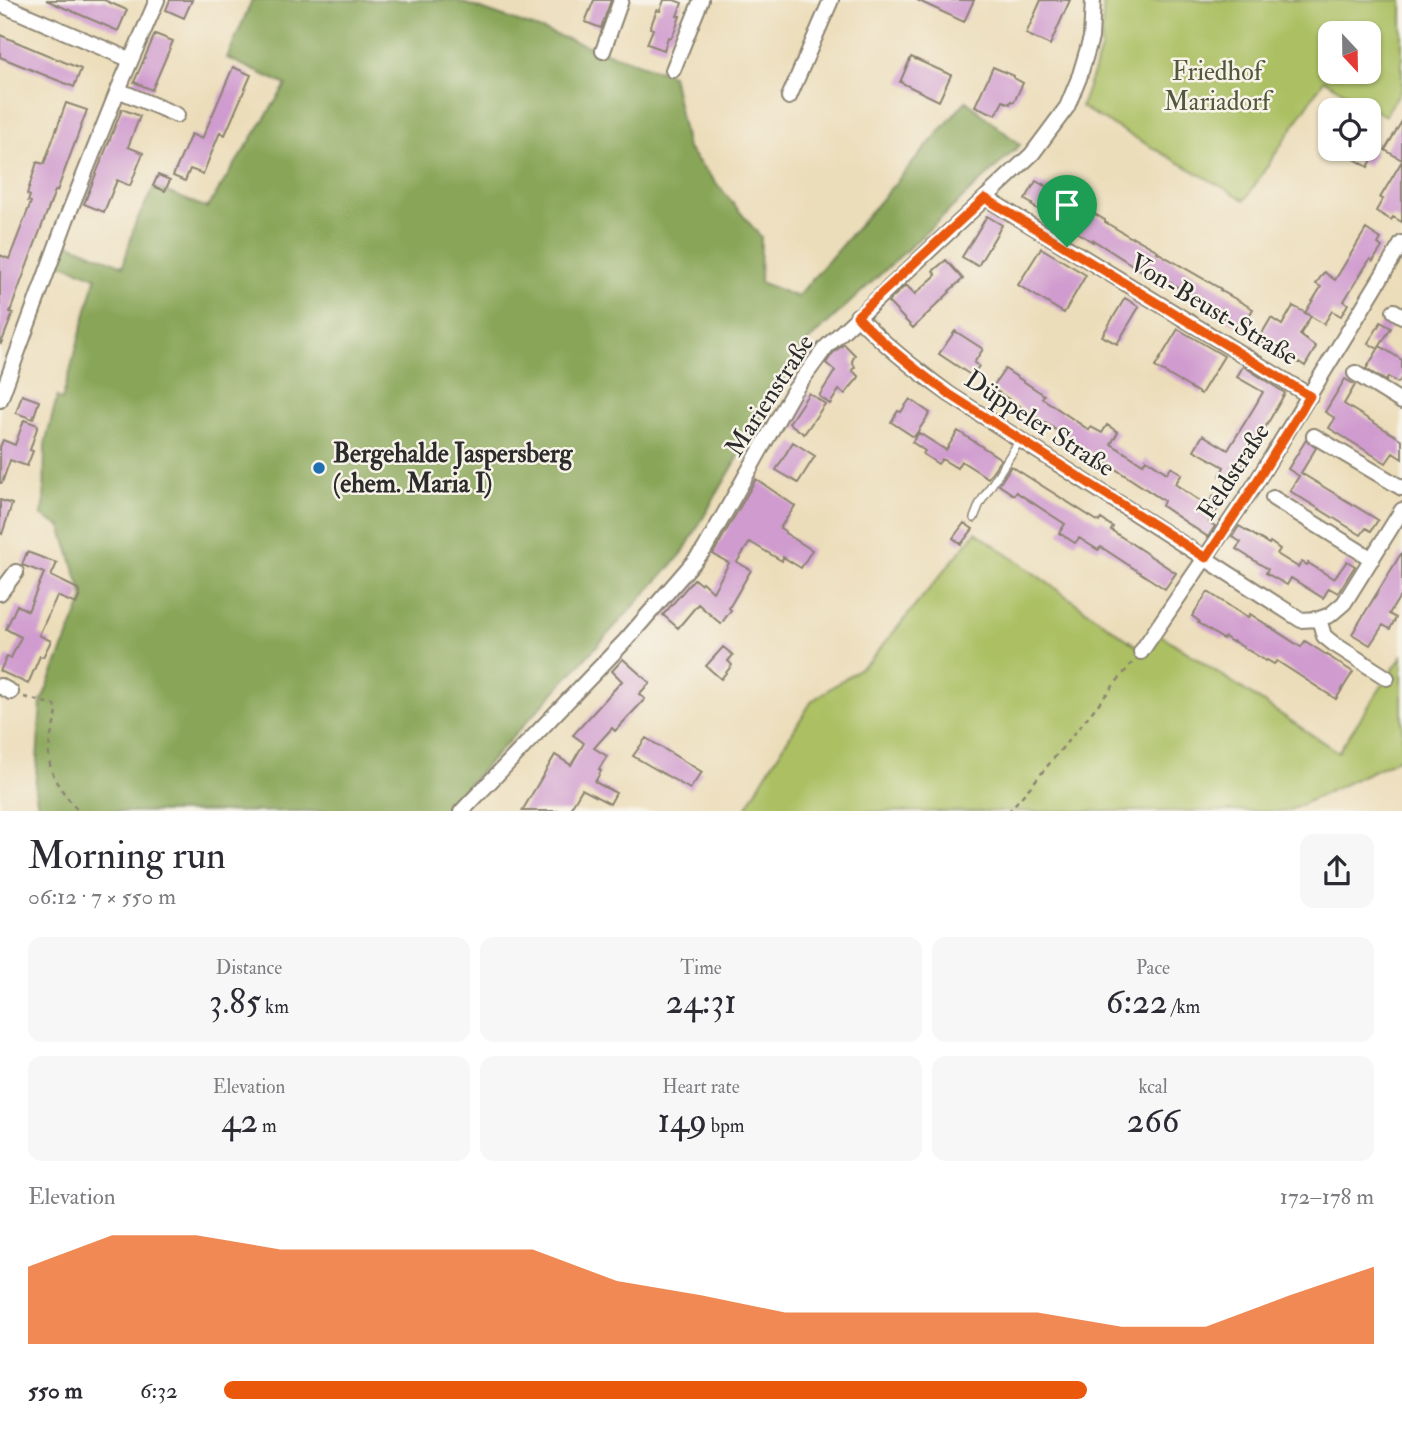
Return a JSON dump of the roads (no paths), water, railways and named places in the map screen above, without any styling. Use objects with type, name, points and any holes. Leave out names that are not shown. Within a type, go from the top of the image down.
[{"type":"street","points":[[0,400],[66,220],[157,0]]},
{"type":"street","points":[[603,51],[621,0]]},
{"type":"street","points":[[673,70],[701,0]]},
{"type":"street","points":[[789,97],[831,0]]},
{"type":"street","name":"Marienstraße","points":[[461,811],[626,640],[704,550],[793,392],[826,347],[1032,154],[1067,107],[1079,78],[1091,38],[1093,0]]},
{"type":"street","points":[[0,4],[131,60]]},
{"type":"street","points":[[118,90],[177,115]]},
{"type":"street","name":"Von-Beust-Straße","points":[[985,198],[1310,396]]},
{"type":"street","name":"Feldstraße","points":[[1141,652],[1254,486],[1402,243]]},
{"type":"street","name":"Düppeler Straße","points":[[857,316],[882,342],[949,394],[1301,620],[1319,619]]},
{"type":"street","points":[[1355,373],[1402,402]]},
{"type":"street","points":[[1314,436],[1402,488]]},
{"type":"street","points":[[1273,498],[1372,559]]},
{"type":"street","points":[[1387,678],[1324,636],[1319,619],[1330,615],[1344,603],[1402,510]]},
{"type":"street","points":[[0,593],[16,572]]},
{"type":"lane","points":[[974,518],[980,503],[1020,439]]},
{"type":"place","name":"Bergehalde Jaspersberg (ehem. Maria I)","points":[[319,468]]},
{"type":"park label","name":"Friedhof Mariadorf","points":[[1217,86]]}]
